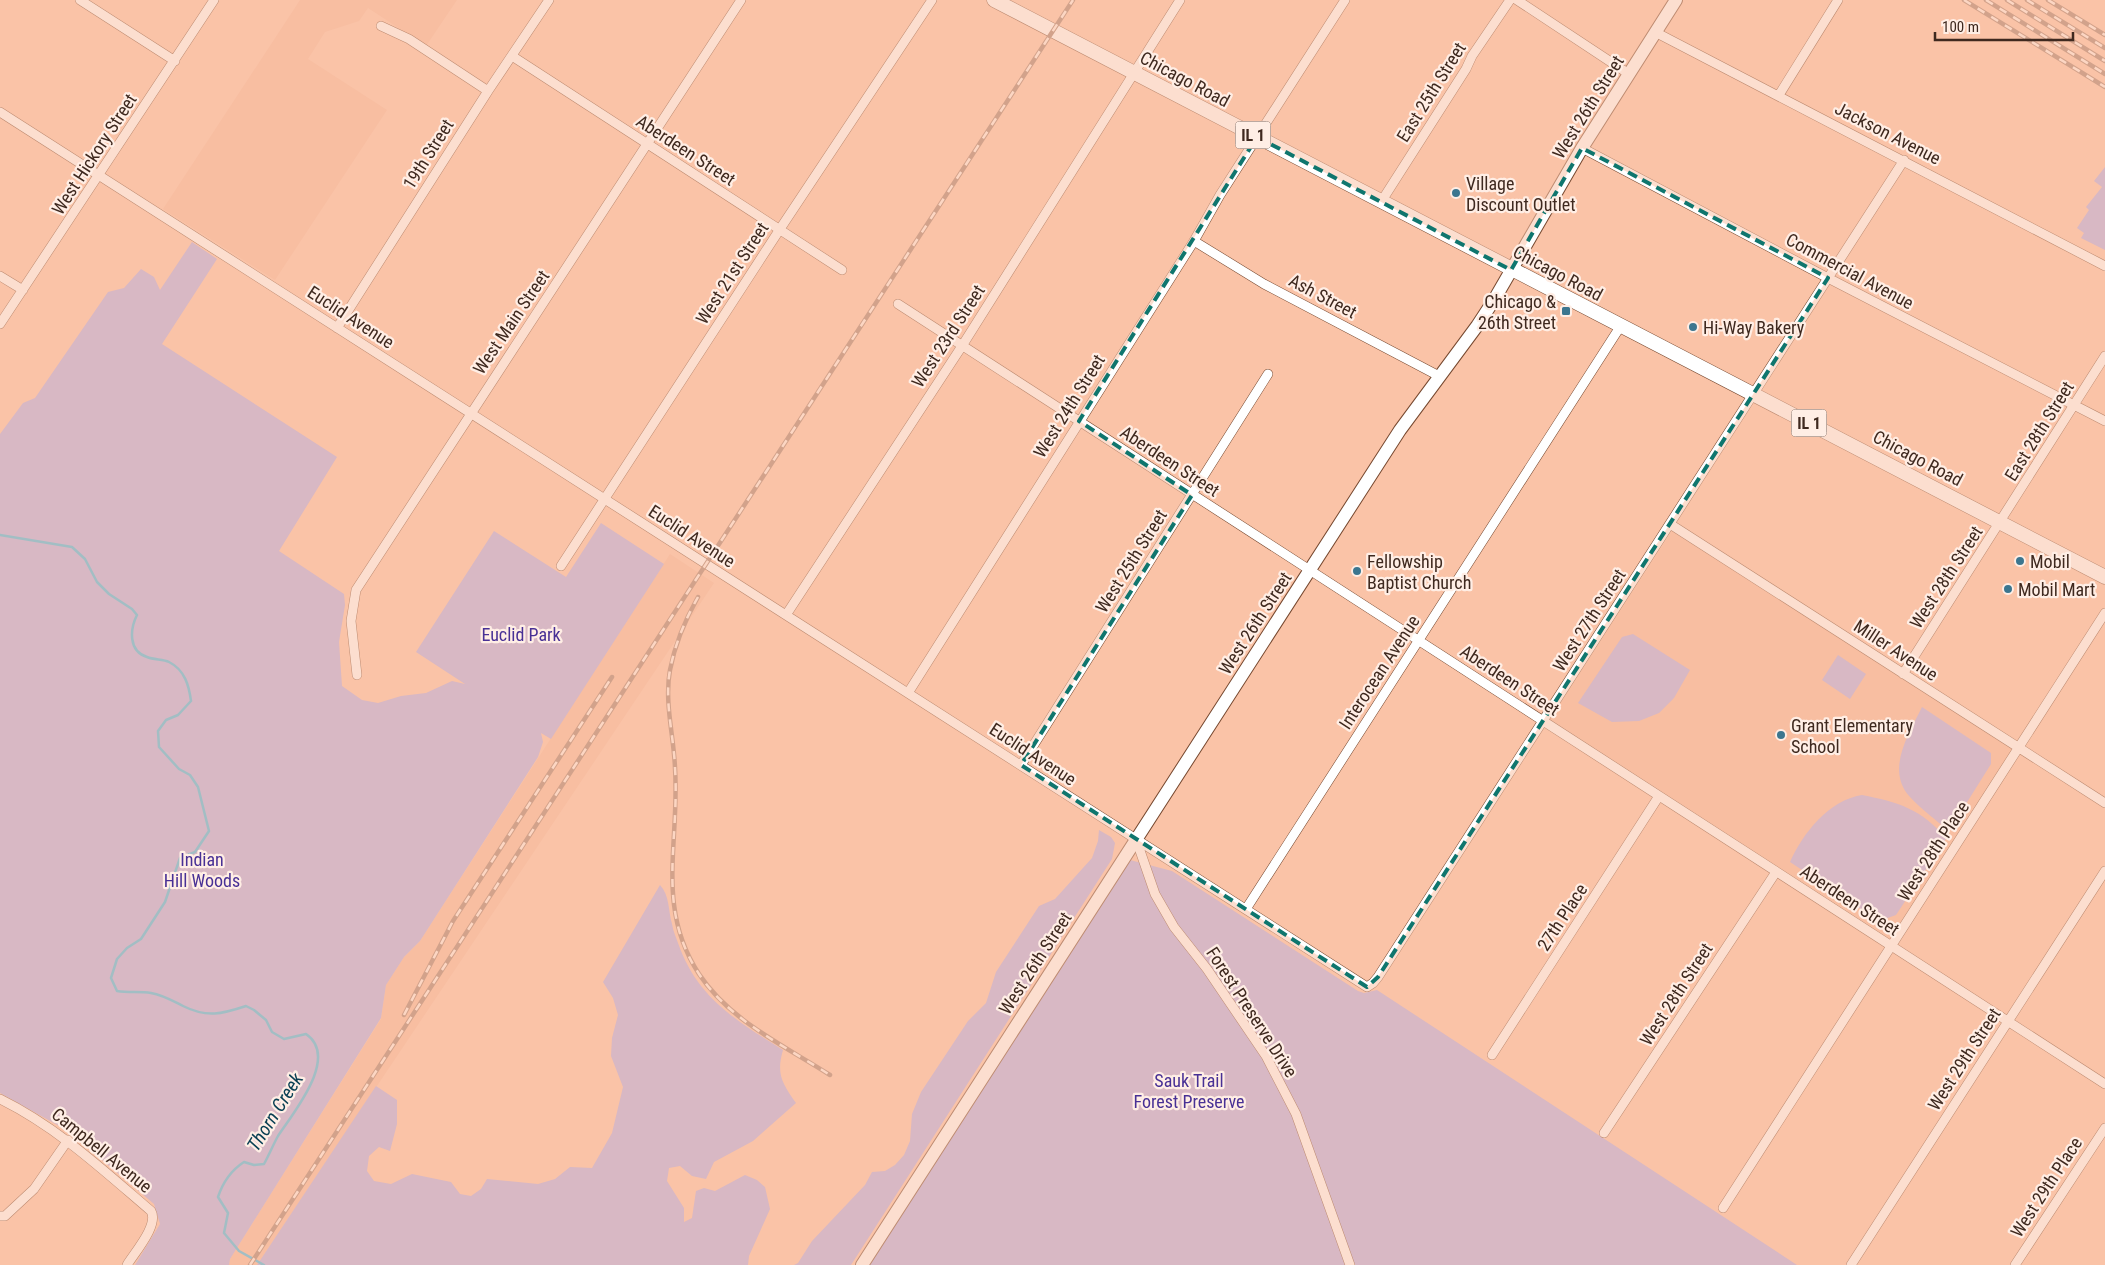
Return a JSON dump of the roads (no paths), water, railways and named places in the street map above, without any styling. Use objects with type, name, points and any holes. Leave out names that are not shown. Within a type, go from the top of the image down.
[{"type":"main road","name":"Chicago Road","points":[[994,0],[1620,327],[1754,394],[2105,577]]},
{"type":"street","points":[[80,0],[175,61]]},
{"type":"street","name":"West Hickory Street","points":[[0,324],[214,0]]},
{"type":"street","name":"19th Street","points":[[337,328],[488,91],[549,0]]},
{"type":"street","name":"West Main Street","points":[[357,675],[351,621],[356,590],[741,0]]},
{"type":"street","name":"West 21st Street","points":[[561,566],[780,229],[932,0]]},
{"type":"street","name":"West 23rd Street","points":[[786,615],[962,346],[1180,0]]},
{"type":"street","name":"West 24th Street","points":[[908,693],[1078,421],[1194,241],[1220,195],[1345,0]]},
{"type":"street","name":"East 25th Street","points":[[1381,202],[1510,0]]},
{"type":"street","points":[[1517,0],[1629,74]]},
{"type":"street","name":"West 26th Street","points":[[862,1265],[1400,430],[1477,326],[1582,148],[1676,0]]},
{"type":"street","points":[[1779,95],[1838,0]]},
{"type":"street","points":[[381,26],[409,39],[488,91]]},
{"type":"street","name":"Jackson Avenue","points":[[1655,32],[2105,266]]},
{"type":"street","name":"Aberdeen Street","points":[[512,56],[842,270]]},
{"type":"street","name":"Euclid Avenue","points":[[0,112],[1367,987]]},
{"type":"street","name":"Commercial Avenue","points":[[1582,148],[2105,421]]},
{"type":"street","name":"West 27th Street","points":[[1367,987],[1378,977],[1904,160]]},
{"type":"street","name":"Ash Street","points":[[1194,241],[1264,284],[1439,376]]},
{"type":"street","points":[[0,276],[23,290]]},
{"type":"street","name":"Aberdeen Street","points":[[898,304],[2105,1084]]},
{"type":"street","name":"Interocean Avenue","points":[[1246,909],[1620,327]]},
{"type":"street","name":"East 28th Street","points":[[2000,522],[2105,356]]},
{"type":"street","name":"West 25th Street","points":[[1021,765],[1268,374]]},
{"type":"street","name":"West 28th Street","points":[[1903,674],[2000,522]]},
{"type":"street","name":"Miller Avenue","points":[[1670,524],[2105,803]]},
{"type":"street","name":"West 28th Place","points":[[1722,1208],[2105,613]]},
{"type":"street","name":"27th Place","points":[[1492,1055],[1659,796]]},
{"type":"street","name":"Forest Preserve Drive","points":[[1136,839],[1155,894],[1174,927],[1207,969],[1266,1056],[1296,1114],[1350,1265]]},
{"type":"street","name":"West 28th Street","points":[[1604,1134],[1776,872]]},
{"type":"street","name":"West 29th Street","points":[[1851,1265],[2105,872]]},
{"type":"street","name":"Campbell Avenue","points":[[0,1099],[50,1127],[68,1140],[152,1211],[154,1216],[153,1224],[127,1265]]},
{"type":"street","name":"West 29th Place","points":[[2015,1265],[2105,1128]]},
{"type":"street","points":[[0,1216],[5,1216],[34,1189],[68,1140]]},
{"type":"waterway","name":"Thorn Creek","points":[[0,535],[72,547],[85,559],[97,582],[109,594],[132,609],[137,615],[132,633],[136,650],[147,657],[167,661],[174,665],[179,669],[187,684],[191,701],[178,715],[166,720],[158,731],[159,747],[179,769],[190,775],[198,787],[209,831],[195,852],[180,858],[165,902],[141,939],[127,948],[117,959],[111,978],[117,991],[155,994],[200,1012],[222,1013],[246,1006],[266,1020],[272,1032],[284,1039],[306,1034],[315,1044],[318,1056],[316,1070],[310,1085],[278,1136],[264,1164],[254,1165],[244,1162],[239,1165],[222,1186],[218,1197],[228,1213],[224,1233],[239,1251],[264,1265]]},
{"type":"railway","points":[[250,1265],[1073,0]]},
{"type":"railway","points":[[1964,0],[2105,87]]},
{"type":"railway","points":[[1986,0],[2105,74]]},
{"type":"railway","points":[[2007,0],[2105,61]]},
{"type":"railway","points":[[2027,0],[2105,48]]},
{"type":"railway","points":[[2048,0],[2105,35]]},
{"type":"railway","points":[[698,597],[678,642],[668,682],[675,768],[676,795],[672,874],[677,924],[686,949],[699,974],[726,1006],[777,1043],[830,1075]]},
{"type":"railway","points":[[404,1015],[453,921],[612,677]]},
{"type":"place","name":"Village Discount Outlet","points":[[1456,193]]},
{"type":"place","name":"Chicago & 26th Street","points":[[1566,311]]},
{"type":"place","name":"Hi-Way Bakery","points":[[1693,327]]},
{"type":"place","name":"Mobil","points":[[2020,561]]},
{"type":"place","name":"Fellowship Baptist Church","points":[[1357,571]]},
{"type":"place","name":"Mobil Mart","points":[[2008,589]]},
{"type":"place","name":"Grant Elementary School","points":[[1781,735]]},
{"type":"park label","name":"Euclid Park","points":[[521,634]]},
{"type":"park label","name":"Indian Hill Woods","points":[[202,870]]},
{"type":"park label","name":"Sauk Trail Forest Preserve","points":[[1189,1090]]}]
